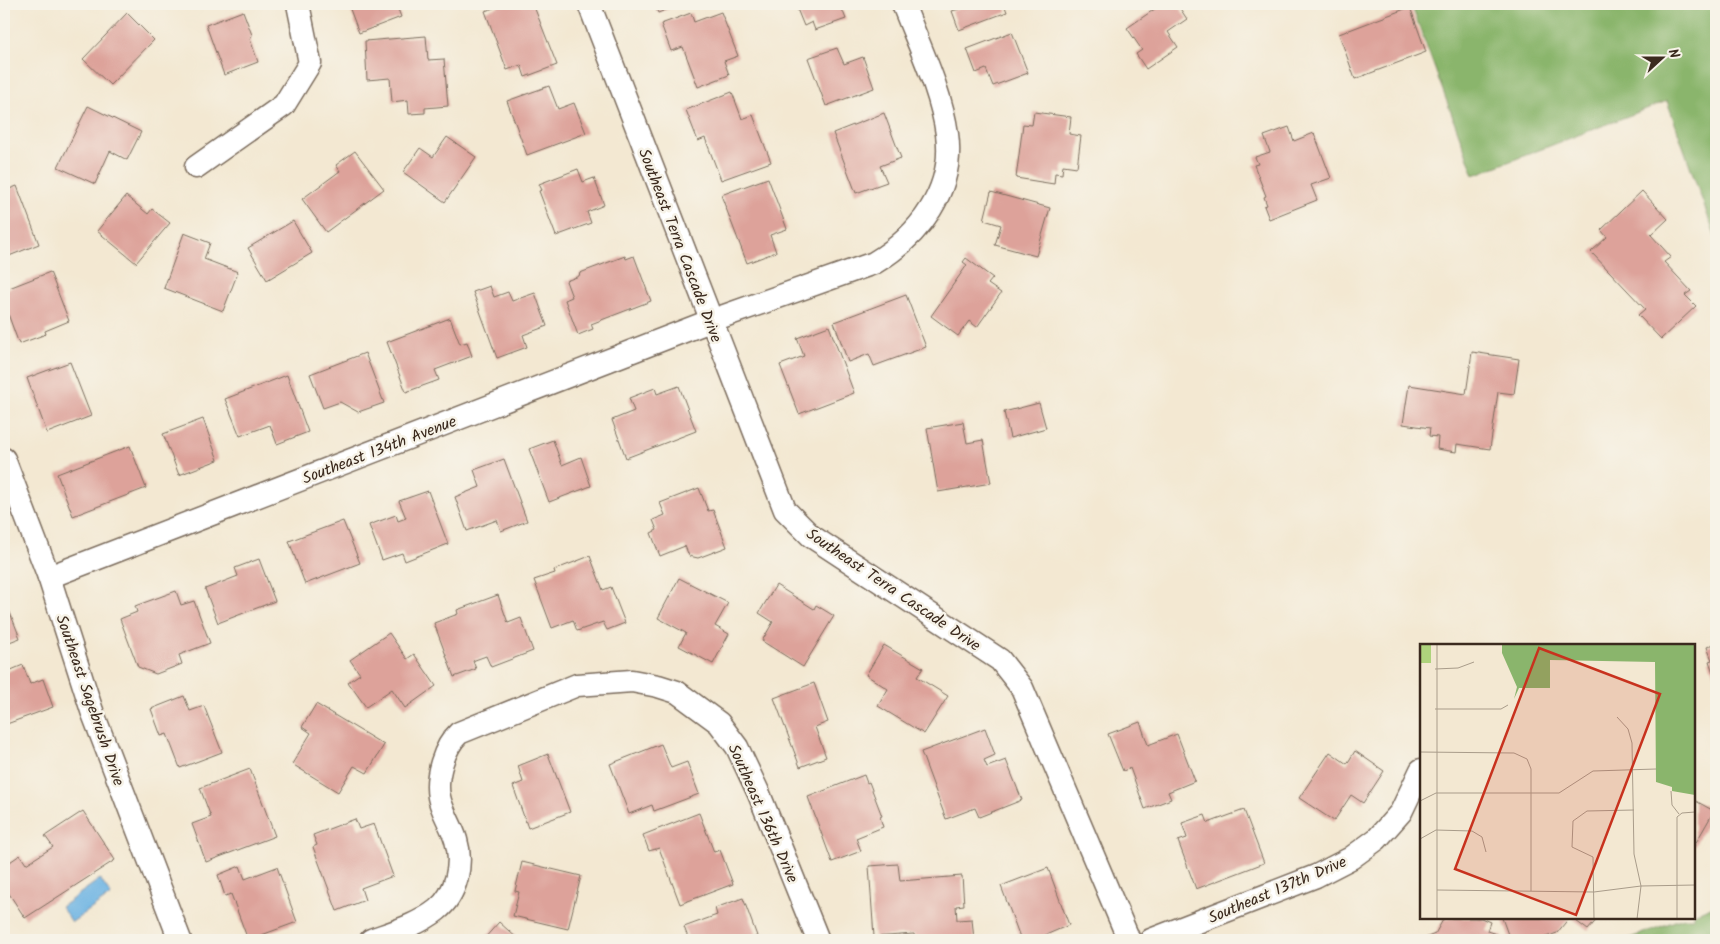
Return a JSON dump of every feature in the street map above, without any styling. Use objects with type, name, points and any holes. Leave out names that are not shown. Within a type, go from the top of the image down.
[{"type":"street","points":[[196,166],[284,105],[310,63],[298,4]]},
{"type":"street","name":"Southeast Terra Cascade Drive","points":[[589,4],[710,321],[785,510],[811,536],[1000,660],[1022,688],[1129,940]]},
{"type":"street","name":"Southeast 134th Avenue","points":[[49,577],[710,321],[874,262],[910,237],[933,207],[945,174],[948,136],[940,102],[903,4]]},
{"type":"street","name":"Southeast Sagebrush Drive","points":[[4,459],[49,577],[92,711],[180,940]]},
{"type":"street","name":"Southeast 136th Drive","points":[[371,940],[419,922],[438,909],[453,889],[460,865],[456,841],[439,797],[440,771],[450,741],[459,733],[563,689],[578,685],[632,681],[677,692],[719,723],[732,741],[758,794],[818,940]]},
{"type":"street","name":"Southeast 137th Drive","points":[[1151,940],[1316,876],[1351,858],[1377,839],[1401,812],[1420,772]]},
{"type":"green space","points":[[1411,4],[1716,4],[1716,239],[1667,101],[1474,175]]},
{"type":"green space","points":[[1716,905],[1716,940],[1625,940],[1680,919],[1695,919],[1695,914]]},
{"type":"water","points":[[100,879],[111,895],[72,922],[61,907]]},
{"type":"building","points":[[348,4],[396,4],[401,17],[359,33]]},
{"type":"building","points":[[498,4],[533,4],[557,65],[525,77],[521,65],[507,70],[485,11],[499,6]]},
{"type":"building","points":[[654,4],[681,4],[658,13]]},
{"type":"building","points":[[795,4],[840,4],[846,19],[815,30],[812,22],[804,26]]},
{"type":"building","points":[[957,4],[1004,4],[1007,12],[959,30],[952,11],[959,9]]},
{"type":"building","points":[[1162,4],[1177,4],[1187,19],[1168,32],[1178,47],[1146,69],[1136,54],[1142,50],[1127,28]]},
{"type":"building","points":[[1410,7],[1426,52],[1355,79],[1339,34]]},
{"type":"building","points":[[243,11],[252,35],[250,39],[258,62],[224,75],[206,25]]},
{"type":"building","points":[[721,12],[738,56],[724,61],[729,75],[698,87],[683,47],[671,51],[661,24],[691,13],[694,22]]},
{"type":"building","points":[[127,13],[154,40],[110,85],[83,59]]},
{"type":"building","points":[[1012,32],[1028,73],[993,86],[986,69],[976,73],[967,49]]},
{"type":"building","points":[[426,36],[428,60],[444,59],[448,106],[425,108],[425,113],[409,114],[408,100],[392,102],[390,78],[367,80],[365,41]]},
{"type":"building","points":[[837,48],[844,64],[863,57],[874,88],[826,106],[808,58]]},
{"type":"building","points":[[549,86],[558,109],[574,103],[586,133],[527,155],[507,101]]},
{"type":"building","points":[[732,92],[742,119],[753,115],[771,162],[721,180],[705,138],[698,141],[686,110]]},
{"type":"building","points":[[88,106],[141,132],[127,160],[110,151],[95,184],[58,167]]},
{"type":"building","points":[[1034,112],[1071,117],[1069,134],[1081,136],[1077,167],[1063,165],[1062,174],[1055,173],[1054,184],[1016,178],[1023,124],[1032,125]]},
{"type":"building","points":[[884,113],[901,158],[880,166],[887,182],[856,193],[833,133]]},
{"type":"building","points":[[1289,127],[1294,141],[1314,133],[1331,178],[1311,185],[1317,200],[1269,219],[1264,206],[1267,205],[1264,197],[1266,196],[1254,165],[1258,164],[1255,157],[1270,152],[1264,136]]},
{"type":"building","points":[[447,137],[476,157],[445,202],[403,172],[420,148],[433,157]]},
{"type":"building","points":[[355,151],[384,189],[326,232],[302,199],[340,171],[336,165]]},
{"type":"building","points":[[578,169],[583,182],[594,178],[604,205],[587,212],[591,223],[556,236],[539,191],[542,190],[539,184]]},
{"type":"building","points":[[768,178],[787,229],[770,235],[776,252],[747,263],[721,195]]},
{"type":"building","points":[[17,186],[39,244],[4,258],[4,191]]},
{"type":"building","points":[[1642,191],[1668,219],[1651,235],[1671,257],[1664,262],[1691,291],[1685,295],[1696,306],[1661,339],[1638,315],[1645,309],[1591,252],[1607,237],[1601,230]]},
{"type":"building","points":[[991,192],[1050,208],[1036,256],[995,245],[1001,225],[984,220]]},
{"type":"building","points":[[126,196],[148,214],[152,209],[170,223],[136,263],[97,231]]},
{"type":"building","points":[[293,221],[312,253],[267,280],[248,248]]},
{"type":"building","points":[[184,233],[210,243],[204,259],[238,272],[223,311],[164,288]]},
{"type":"building","points":[[625,256],[626,259],[634,256],[651,301],[591,324],[593,329],[578,335],[565,300],[572,297],[566,281],[579,276],[580,273]]},
{"type":"building","points":[[966,258],[993,278],[988,284],[1001,293],[977,327],[969,321],[958,336],[931,316],[967,265],[963,262]]},
{"type":"building","points":[[50,272],[69,321],[45,331],[46,334],[19,344],[4,303],[4,290]]},
{"type":"building","points":[[490,286],[494,297],[508,292],[512,301],[535,293],[547,326],[523,335],[527,347],[497,358],[473,292]]},
{"type":"building","points":[[906,295],[926,347],[874,366],[869,354],[848,362],[834,322]]},
{"type":"building","points":[[450,318],[460,344],[467,342],[472,356],[435,370],[439,380],[406,392],[387,342]]},
{"type":"building","points":[[829,326],[854,393],[799,414],[780,365],[804,356],[797,338]]},
{"type":"building","points":[[1472,352],[1519,359],[1514,394],[1498,392],[1490,449],[1457,444],[1456,452],[1437,449],[1438,437],[1429,436],[1430,428],[1403,424],[1409,385],[1466,394]]},
{"type":"building","points":[[365,353],[384,403],[358,412],[340,402],[323,408],[310,374]]},
{"type":"building","points":[[70,362],[91,416],[47,433],[27,378]]},
{"type":"building","points":[[287,375],[308,432],[277,444],[270,425],[240,436],[225,399]]},
{"type":"building","points":[[679,386],[696,431],[626,458],[612,420],[634,411],[629,398],[655,388],[657,394]]},
{"type":"building","points":[[1039,403],[1046,428],[1010,438],[1004,412]]},
{"type":"building","points":[[203,419],[218,460],[179,475],[163,434]]},
{"type":"building","points":[[963,422],[967,443],[983,440],[991,483],[938,492],[927,428]]},
{"type":"building","points":[[553,440],[562,465],[581,457],[591,486],[549,502],[529,449]]},
{"type":"building","points":[[130,446],[146,488],[73,516],[57,474]]},
{"type":"building","points":[[504,459],[527,521],[501,531],[497,520],[467,531],[455,497],[480,487],[474,470]]},
{"type":"building","points":[[699,488],[708,511],[713,510],[727,547],[698,558],[689,556],[685,546],[660,556],[651,533],[657,530],[653,520],[665,515],[660,503]]},
{"type":"building","points":[[428,491],[448,544],[405,561],[402,553],[382,560],[369,525],[396,515],[398,521],[406,518],[399,501]]},
{"type":"building","points":[[343,521],[360,563],[305,584],[289,541]]},
{"type":"building","points":[[590,556],[603,590],[611,587],[625,623],[607,630],[603,622],[577,631],[573,620],[552,628],[534,580],[555,573],[554,570]]},
{"type":"building","points":[[259,559],[275,601],[218,623],[205,589],[238,576],[235,568]]},
{"type":"building","points":[[679,578],[728,603],[715,626],[729,634],[713,664],[679,646],[686,633],[658,618]]},
{"type":"building","points":[[776,585],[814,609],[816,605],[834,616],[803,667],[762,641],[773,622],[759,613]]},
{"type":"building","points":[[176,591],[181,605],[194,601],[210,643],[179,655],[182,664],[156,674],[138,667],[120,619],[137,612],[135,606]]},
{"type":"building","points":[[498,595],[508,623],[521,618],[533,651],[491,667],[486,656],[473,661],[476,669],[454,677],[434,623],[458,614],[457,610]]},
{"type":"building","points":[[9,610],[20,638],[4,644],[4,612]]},
{"type":"building","points":[[389,633],[407,659],[414,654],[436,686],[405,708],[392,689],[366,707],[348,682],[360,674],[350,660]]},
{"type":"building","points":[[1716,643],[1716,674],[1714,675],[1709,661],[1712,660],[1707,647]]},
{"type":"building","points":[[884,645],[923,668],[917,677],[948,696],[924,734],[878,706],[888,689],[866,675]]},
{"type":"building","points":[[23,665],[30,684],[43,679],[53,707],[4,725],[4,673]]},
{"type":"building","points":[[814,683],[828,722],[815,727],[826,757],[800,767],[774,698]]},
{"type":"building","points":[[184,696],[190,711],[204,706],[222,752],[180,768],[167,734],[161,736],[151,709]]},
{"type":"building","points":[[316,704],[384,745],[367,773],[354,766],[338,792],[292,764],[311,733],[302,727]]},
{"type":"building","points":[[1140,722],[1148,745],[1177,734],[1195,781],[1168,792],[1171,799],[1145,809],[1130,768],[1123,771],[1108,734]]},
{"type":"building","points":[[985,728],[995,755],[984,760],[987,767],[1006,760],[1022,800],[979,817],[975,808],[946,819],[921,752]]},
{"type":"building","points":[[661,744],[671,768],[687,762],[699,794],[654,811],[652,805],[629,814],[610,764]]},
{"type":"building","points":[[1355,751],[1384,771],[1363,803],[1351,795],[1334,821],[1299,798],[1330,752],[1347,764]]},
{"type":"building","points":[[548,754],[570,812],[528,828],[513,786],[523,782],[518,766]]},
{"type":"building","points":[[250,769],[275,836],[206,862],[192,824],[211,817],[200,788]]},
{"type":"building","points":[[864,775],[867,783],[869,782],[882,816],[880,817],[883,827],[856,838],[861,851],[832,862],[808,797]]},
{"type":"building","points":[[1695,801],[1714,811],[1695,844]]},
{"type":"building","points":[[1244,810],[1264,863],[1196,889],[1178,841],[1187,838],[1182,823],[1205,815],[1208,823]]},
{"type":"building","points":[[83,811],[115,860],[25,918],[4,886],[4,866],[20,855],[26,864],[53,847],[45,836]]},
{"type":"building","points":[[699,813],[714,852],[720,850],[733,884],[680,904],[659,848],[649,851],[643,835]]},
{"type":"building","points":[[355,819],[359,829],[374,824],[393,876],[361,888],[365,900],[337,911],[313,847],[317,845],[313,835]]},
{"type":"building","points":[[522,862],[581,876],[568,929],[513,916],[519,892],[515,891]]},
{"type":"building","points":[[898,864],[900,881],[962,876],[964,905],[956,906],[957,920],[972,919],[974,940],[915,940],[914,934],[874,937],[869,866]]},
{"type":"building","points":[[240,866],[245,879],[277,867],[297,922],[248,940],[231,894],[225,896],[218,875]]},
{"type":"building","points":[[1048,868],[1069,925],[1034,940],[1021,940],[1001,886]]},
{"type":"building","points":[[743,898],[757,936],[749,940],[689,940],[684,927],[717,915],[715,908]]},
{"type":"building","points":[[1443,919],[1483,919],[1490,922],[1487,931],[1502,936],[1500,940],[1420,940],[1435,934]]},
{"type":"building","points":[[1502,919],[1568,919],[1557,933],[1538,940],[1510,940]]},
{"type":"building","points":[[1573,919],[1597,919],[1588,930]]},
{"type":"building","points":[[499,922],[519,940],[483,940]]}]
